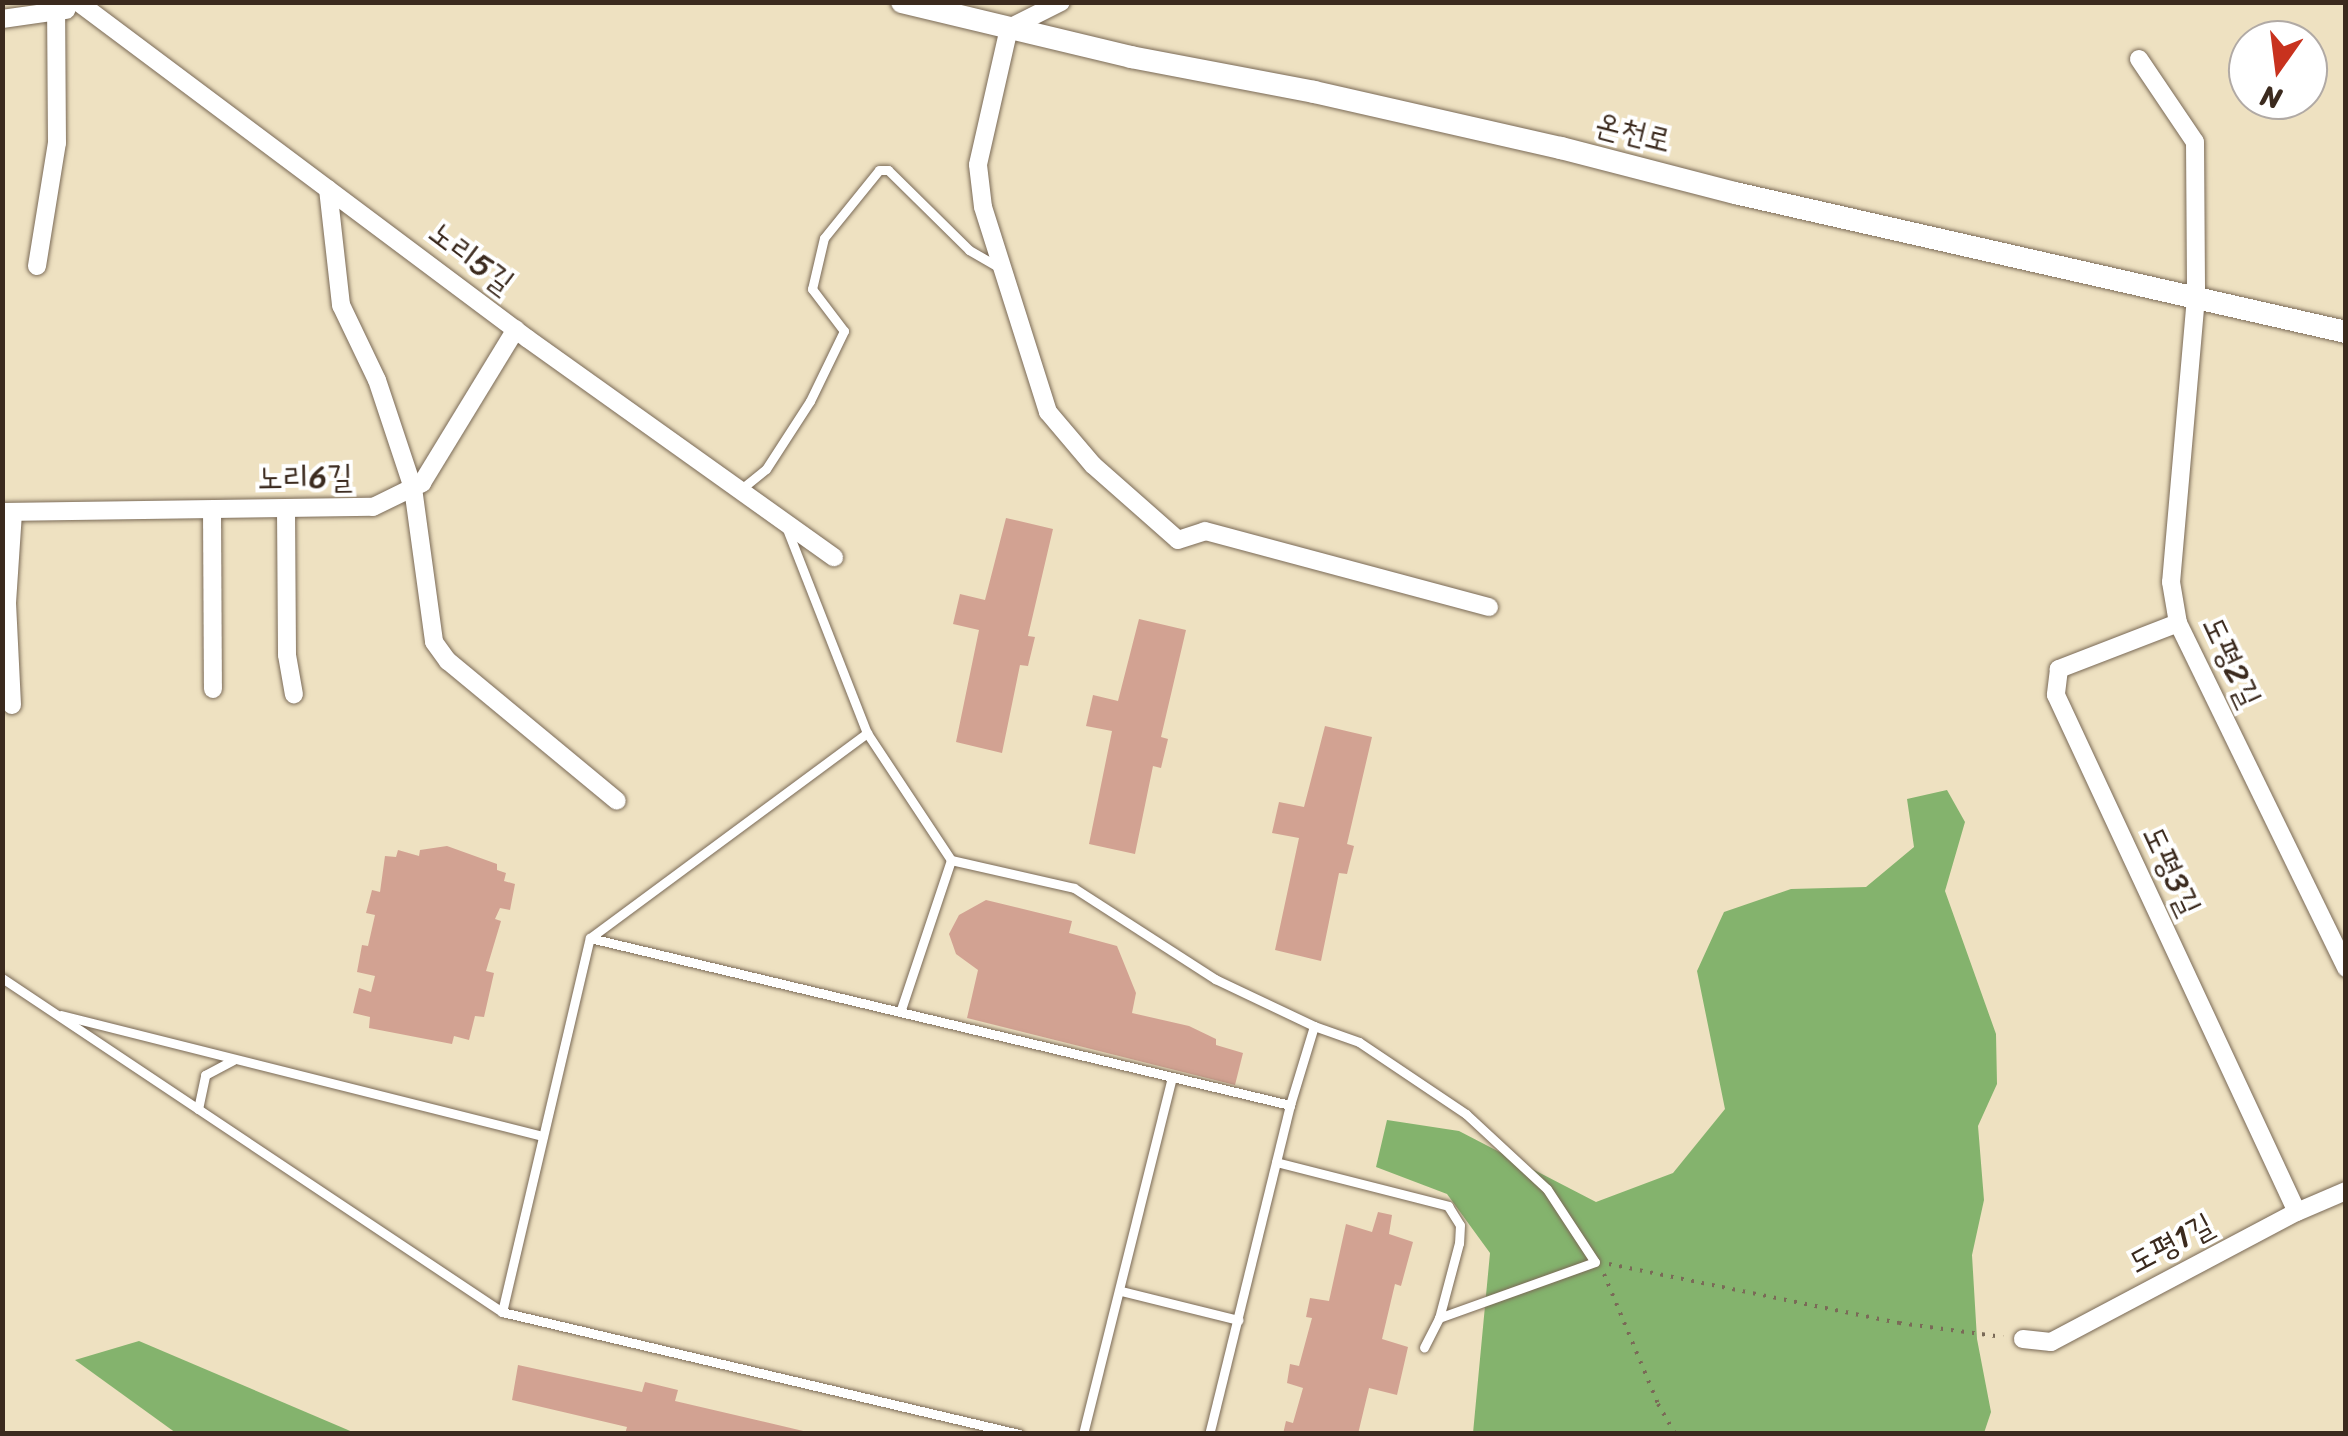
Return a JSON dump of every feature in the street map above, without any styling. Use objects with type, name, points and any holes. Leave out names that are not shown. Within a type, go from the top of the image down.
[{"type":"street","name":"온천로","points":[[902,2],[1352,100],[2346,332]]},
{"type":"street","points":[[1061,2],[1008,28],[978,165],[983,207],[1048,412],[1092,465],[1178,540],[1206,530],[1489,607]]},
{"type":"street","points":[[2,19],[86,4]]},
{"type":"street","name":"노리5길","points":[[86,4],[516,329],[834,557]]},
{"type":"street","points":[[36,266],[58,144],[56,12]]},
{"type":"street","name":"도평2길","points":[[2139,60],[2195,142],[2196,297],[2171,582],[2178,623],[2346,968]]},
{"type":"street","points":[[328,189],[341,305],[377,380],[412,488],[434,642],[448,661],[617,801]]},
{"type":"street","name":"노리6길","points":[[8,512],[373,508],[422,483],[516,329]]},
{"type":"street","points":[[286,509],[287,655],[294,694]]},
{"type":"street","points":[[212,510],[213,689]]},
{"type":"street","points":[[8,512],[12,705]]},
{"type":"street","name":"도평3길","points":[[2178,623],[2058,669],[2056,695],[2297,1212]]},
{"type":"street","name":"도평1길","points":[[2023,1339],[2051,1342],[2297,1212],[2346,1191]]},
{"type":"lane","points":[[740,490],[766,469],[810,401],[844,331],[812,289],[824,238],[879,170],[888,170],[969,250],[1004,269]]},
{"type":"lane","points":[[785,522],[867,733],[952,860],[1074,888],[1215,979],[1314,1026],[1360,1042],[1466,1114],[1547,1188],[1595,1262],[1439,1318]]},
{"type":"lane","points":[[502,1312],[590,938],[867,733]]},
{"type":"lane","points":[[900,1012],[952,860]]},
{"type":"lane","points":[[590,938],[1290,1105]]},
{"type":"lane","points":[[2,978],[502,1312],[1019,1434]]},
{"type":"lane","points":[[54,1013],[543,1136]]},
{"type":"lane","points":[[1209,1434],[1290,1105],[1314,1026]]},
{"type":"lane","points":[[198,1109],[205,1075],[236,1059]]},
{"type":"lane","points":[[1083,1434],[1172,1078]]},
{"type":"lane","points":[[1276,1162],[1448,1206],[1460,1225],[1459,1243],[1439,1318],[1424,1347]]},
{"type":"lane","points":[[1121,1291],[1238,1320]]},
{"type":"path","points":[[1595,1262],[1899,1323],[2023,1339]]},
{"type":"path","points":[[1595,1262],[1610,1284],[1658,1404],[1676,1434]]},
{"type":"green space","points":[[1947,790],[1965,822],[1945,891],[1996,1034],[1997,1084],[1978,1126],[1984,1200],[1972,1255],[1977,1339],[1991,1412],[1984,1433],[1473,1433],[1490,1253],[1447,1194],[1376,1167],[1387,1120],[1459,1131],[1596,1202],[1673,1173],[1725,1109],[1697,971],[1724,912],[1791,889],[1866,887],[1914,847],[1907,799]]},
{"type":"green space","points":[[139,1341],[355,1433],[176,1433],[75,1360]]},
{"type":"building","points":[[1006,518],[1053,529],[1028,636],[1035,637],[1028,666],[1020,665],[1002,753],[956,742],[979,630],[953,624],[960,594],[985,600]]},
{"type":"building","points":[[1139,619],[1186,630],[1161,737],[1168,739],[1161,768],[1153,766],[1135,854],[1089,844],[1112,731],[1086,726],[1093,695],[1118,701]]},
{"type":"building","points":[[1325,726],[1372,737],[1347,844],[1354,846],[1347,874],[1339,873],[1321,961],[1275,950],[1299,838],[1272,833],[1279,802],[1304,807]]},
{"type":"building","points":[[447,846],[497,864],[497,870],[506,873],[504,881],[515,884],[510,910],[500,908],[495,919],[501,921],[486,971],[494,973],[484,1017],[475,1016],[469,1040],[454,1036],[452,1044],[369,1028],[370,1017],[353,1013],[359,988],[371,992],[375,976],[357,972],[362,945],[368,946],[375,915],[366,913],[372,890],[380,892],[385,856],[396,857],[398,850],[419,856],[420,850]]},
{"type":"building","points":[[986,900],[1072,921],[1069,933],[1117,946],[1136,993],[1132,1013],[1189,1026],[1216,1039],[1216,1045],[1243,1053],[1235,1085],[967,1018],[978,970],[956,954],[949,934],[959,915]]},
{"type":"building","points":[[1378,1212],[1392,1215],[1389,1234],[1413,1242],[1401,1286],[1395,1284],[1382,1339],[1408,1347],[1397,1395],[1369,1388],[1358,1434],[1283,1434],[1286,1421],[1293,1423],[1303,1388],[1287,1383],[1290,1364],[1299,1366],[1312,1318],[1306,1317],[1310,1298],[1329,1301],[1346,1224],[1372,1232]]},
{"type":"building","points":[[518,1365],[642,1392],[645,1382],[678,1390],[675,1401],[816,1434],[625,1434],[627,1427],[512,1400]]}]
